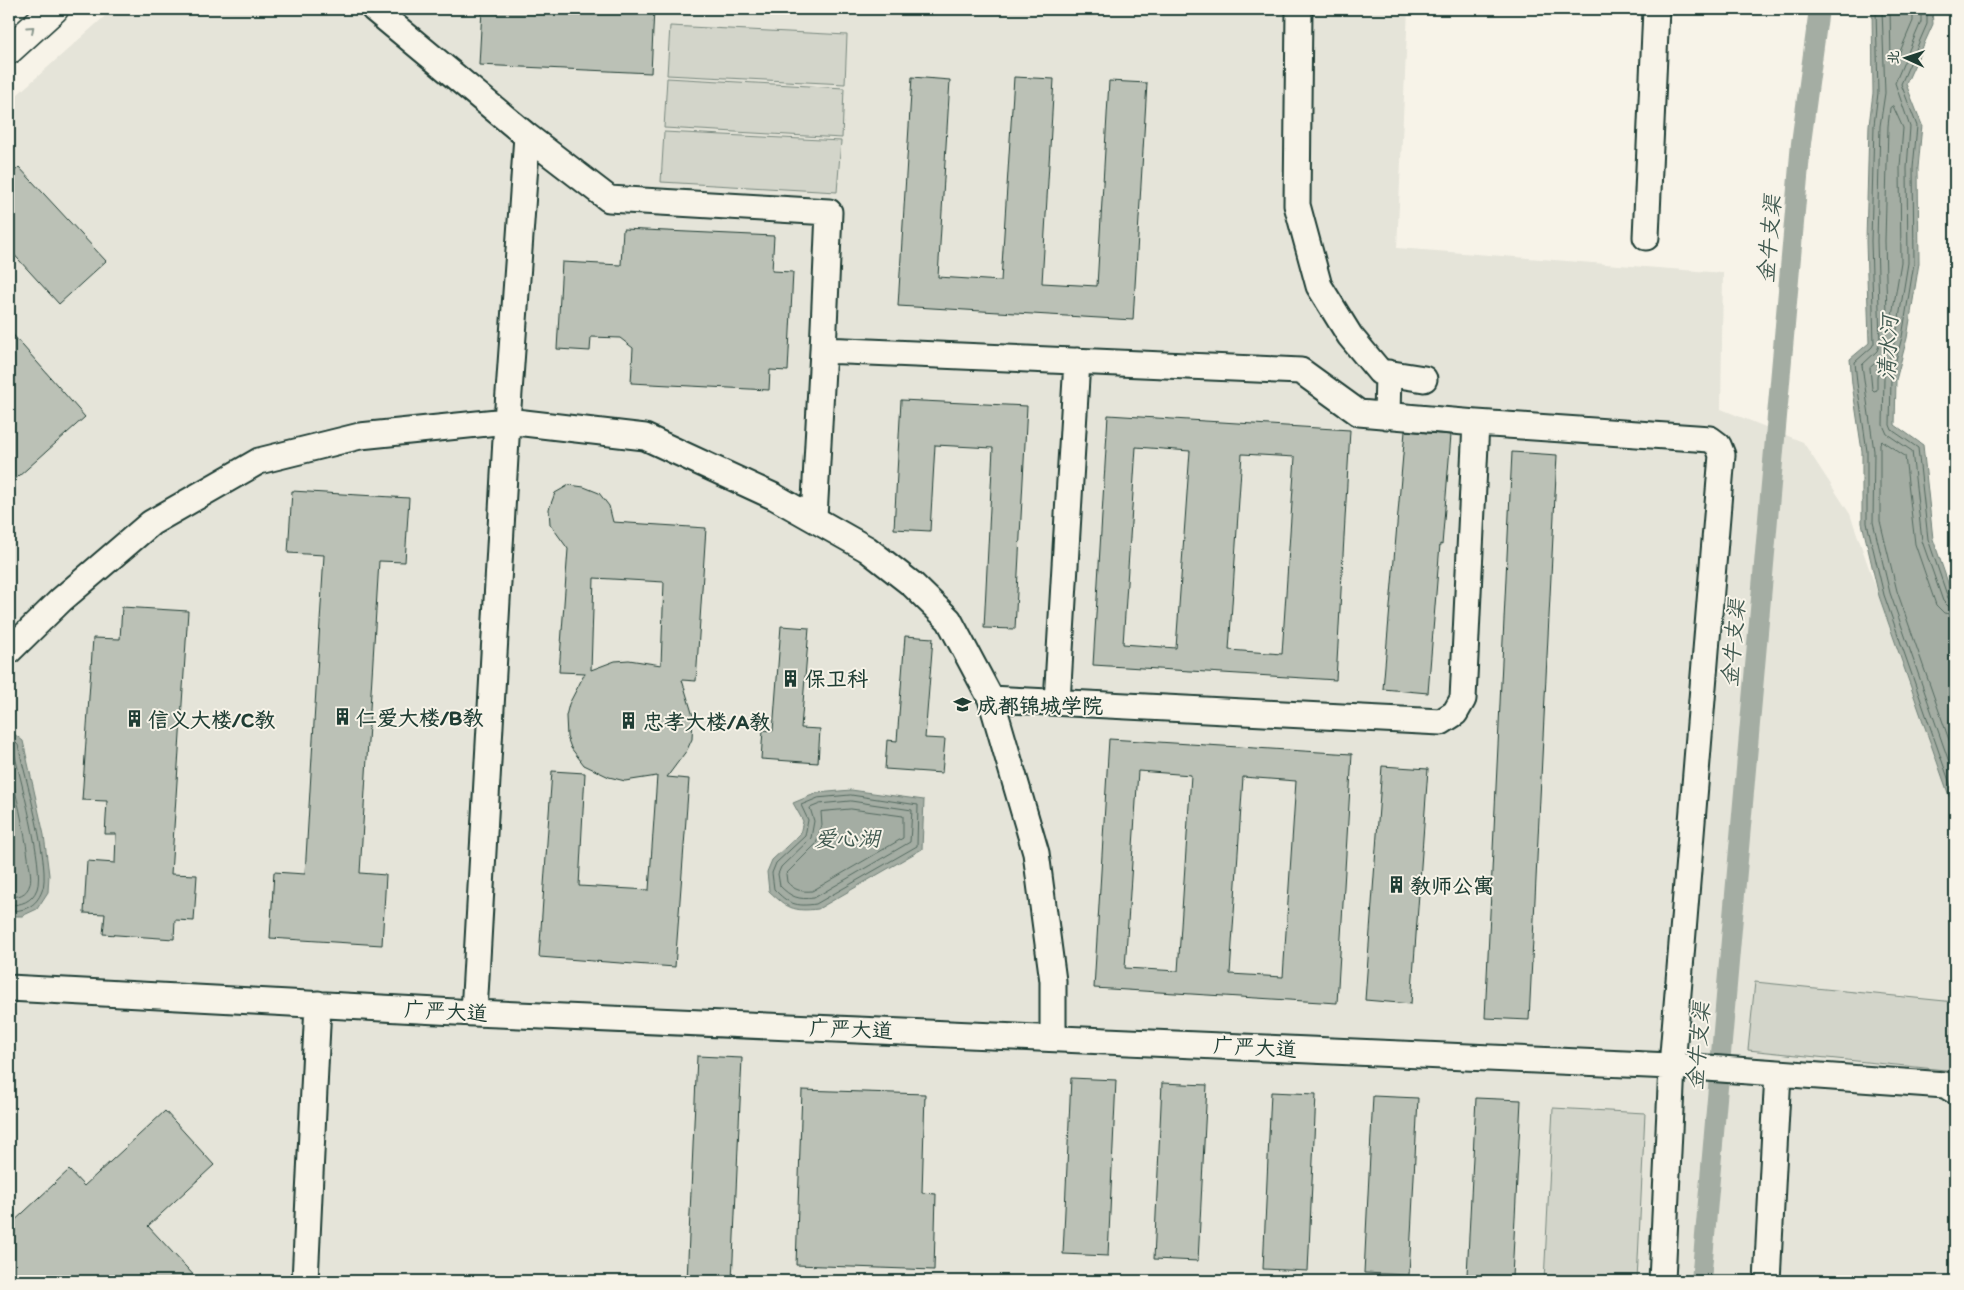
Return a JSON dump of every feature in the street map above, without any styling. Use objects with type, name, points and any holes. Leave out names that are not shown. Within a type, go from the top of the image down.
[{"type":"main road","points":[[9,50],[54,9]]},
{"type":"street","points":[[374,9],[527,136],[609,199],[829,212],[814,518]]},
{"type":"street","points":[[1299,9],[1297,205],[1319,286],[1350,336],[1380,372],[1424,379]]},
{"type":"street","points":[[1646,237],[1656,9]]},
{"type":"street","points":[[474,1013],[507,421],[527,136]]},
{"type":"street","points":[[823,350],[1301,371],[1359,414],[1710,439],[1718,446],[1722,455],[1682,1066],[1662,1281]]},
{"type":"street","points":[[1057,702],[1077,361]]},
{"type":"street","points":[[1387,416],[1388,373]]},
{"type":"street","points":[[9,651],[61,600],[151,523],[259,461],[360,436],[507,421],[645,437],[775,497],[867,549],[913,585],[949,620],[991,699],[1036,853],[1053,981],[1053,1038]]},
{"type":"street","points":[[991,699],[1441,722],[1455,712],[1463,699],[1476,423]]},
{"type":"street","name":"广严大道","points":[[9,988],[474,1013],[1682,1066],[1945,1085],[1955,1091]]},
{"type":"street","points":[[305,1281],[318,1004]]},
{"type":"street","points":[[1767,1281],[1778,1073]]},
{"type":"shaded area","name":"成都锦城学院","points":[[113,9],[1408,9],[1397,248],[1723,273],[1721,409],[1803,442],[1850,514],[1955,813],[1955,1281],[9,1281],[9,102]]},
{"type":"shaded area","points":[[670,26],[847,35],[845,84],[667,75]]},
{"type":"shaded area","points":[[667,78],[844,88],[842,138],[664,128]]},
{"type":"shaded area","points":[[664,132],[841,141],[837,192],[661,182]]},
{"type":"shaded area","points":[[1755,982],[1955,1002],[1955,1071],[1748,1050]]},
{"type":"shaded area","points":[[1553,1108],[1645,1113],[1637,1281],[1544,1281]]},
{"type":"water","name":"清水河","points":[[1872,9],[1932,9],[1933,24],[1906,84],[1922,125],[1918,168],[1919,263],[1907,338],[1896,380],[1895,425],[1923,445],[1933,539],[1955,603],[1955,813],[1879,596],[1862,523],[1862,451],[1850,359],[1869,343],[1866,241],[1869,125],[1873,93]]},
{"type":"water","points":[[9,730],[23,741],[44,835],[49,875],[48,892],[37,909],[22,916],[9,916]]},
{"type":"water","name":"爱心湖","points":[[851,790],[924,800],[922,849],[818,909],[802,910],[791,908],[769,891],[767,872],[772,860],[800,834],[803,821],[793,803],[817,793]]},
{"type":"building","points":[[482,9],[654,9],[651,73],[479,65]]},
{"type":"building","points":[[912,77],[950,80],[938,277],[1001,281],[1014,77],[1054,79],[1042,283],[1097,286],[1109,81],[1147,83],[1133,320],[898,306]]},
{"type":"building","points":[[19,167],[106,261],[59,304],[9,249],[9,177]]},
{"type":"building","points":[[623,229],[774,236],[772,271],[793,272],[788,371],[770,370],[769,390],[631,383],[633,348],[620,338],[591,337],[590,351],[557,349],[562,262],[621,265]]},
{"type":"building","points":[[9,330],[85,417],[9,485]]},
{"type":"building","points":[[901,400],[1027,406],[1015,629],[984,628],[993,448],[935,445],[930,531],[894,529]]},
{"type":"building","points":[[1108,415],[1350,430],[1336,680],[1093,665]],"holes":[[[1136,447],[1190,451],[1176,648],[1123,644]],[[1242,454],[1295,457],[1282,654],[1229,650]]]},
{"type":"building","points":[[1405,431],[1451,435],[1428,693],[1383,689]]},
{"type":"building","points":[[1512,452],[1557,455],[1529,1020],[1485,1018]]},
{"type":"building","name":"忠孝大楼/A教","points":[[569,485],[584,487],[599,493],[609,506],[613,522],[706,528],[696,681],[682,680],[693,716],[692,739],[687,750],[667,777],[689,779],[675,967],[539,957],[552,771],[585,773],[579,886],[649,890],[657,776],[625,781],[609,777],[584,765],[571,748],[567,737],[566,716],[569,704],[585,673],[559,672],[568,549],[550,524],[549,509],[555,493]],"holes":[[[594,578],[664,582],[661,665],[629,660],[615,661],[591,670]]]},
{"type":"building","name":"仁爱大楼/B教","points":[[292,491],[409,498],[405,562],[379,561],[360,873],[386,875],[382,945],[270,938],[274,872],[305,874],[324,555],[288,553]]},
{"type":"building","name":"信义大楼/C教","points":[[122,607],[188,611],[171,874],[197,875],[194,921],[175,920],[174,939],[103,934],[105,914],[84,913],[87,861],[115,863],[116,834],[105,834],[107,801],[82,800],[93,638],[120,639]]},
{"type":"building","name":"保卫科","points":[[781,626],[809,628],[801,728],[820,729],[818,763],[761,759],[763,730],[773,731]]},
{"type":"building","points":[[905,636],[933,638],[925,738],[945,739],[942,773],[885,769],[887,740],[897,741]]},
{"type":"building","points":[[1109,739],[1352,754],[1337,1003],[1094,988]],"holes":[[[1138,771],[1191,775],[1178,971],[1125,968]],[[1243,777],[1296,781],[1283,977],[1230,974]]]},
{"type":"building","name":"教师公寓","points":[[1382,766],[1428,769],[1411,1004],[1365,1000]]},
{"type":"building","points":[[697,1056],[742,1058],[732,1281],[687,1281]]},
{"type":"building","points":[[1071,1078],[1116,1080],[1108,1256],[1063,1254]]},
{"type":"building","points":[[1162,1083],[1207,1085],[1198,1261],[1154,1259]]},
{"type":"building","points":[[802,1090],[925,1094],[922,1193],[936,1194],[934,1270],[796,1265]]},
{"type":"building","points":[[1271,1092],[1316,1094],[1308,1271],[1263,1269]]},
{"type":"building","points":[[1373,1096],[1418,1098],[1409,1275],[1364,1273]]},
{"type":"building","points":[[1476,1098],[1521,1100],[1512,1277],[1467,1275]]},
{"type":"building","points":[[165,1111],[214,1165],[148,1226],[199,1281],[9,1281],[9,1226],[69,1170],[84,1186]]},
{"type":"waterway","name":"金牛支渠","points":[[1701,1281],[1801,143],[1819,9]]},
{"type":"tram line","points":[[9,19],[20,9]]},
{"type":"place","name":"保卫科","points":[[791,678]]},
{"type":"place","name":"成都锦城学院","points":[[963,705]]},
{"type":"place","name":"仁爱大楼/B教","points":[[342,717]]},
{"type":"place","name":"信义大楼/C教","points":[[134,719]]},
{"type":"place","name":"忠孝大楼/A教","points":[[629,721]]},
{"type":"place","name":"教师公寓","points":[[1396,885]]}]
